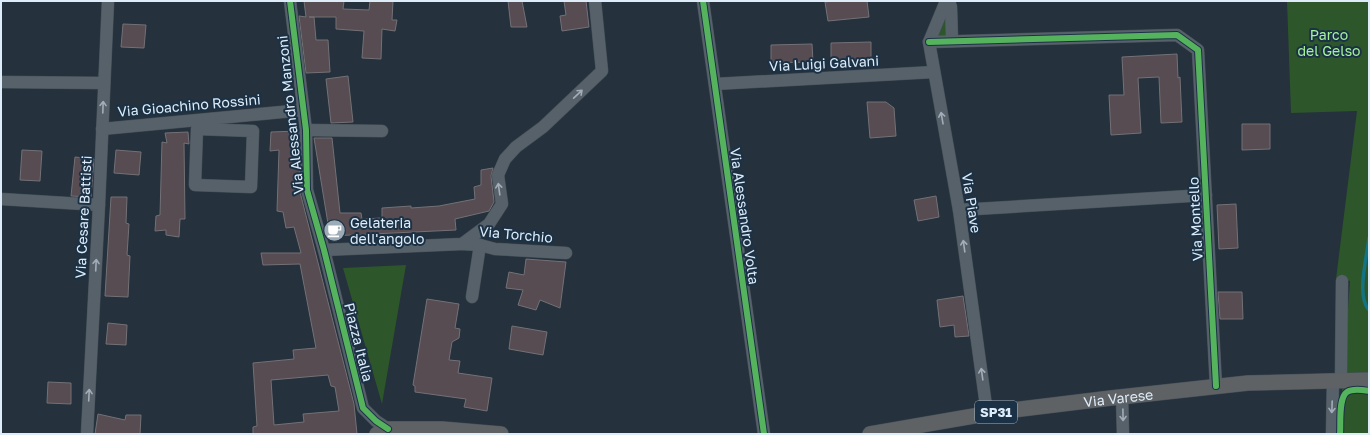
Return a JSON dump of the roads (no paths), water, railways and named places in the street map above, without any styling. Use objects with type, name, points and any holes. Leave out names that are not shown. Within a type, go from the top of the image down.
[{"type":"main road","name":"Via Varese","points":[[870,434],[987,413],[1122,396],[1248,383],[1369,380]]},
{"type":"main road","points":[[382,432],[442,430],[501,434]]},
{"type":"street","name":"Via Cesare Battisti","points":[[88,434],[108,1]]},
{"type":"street","name":"Via Alessandro Manzoni","points":[[290,1],[306,130],[307,190],[324,250]]},
{"type":"street","points":[[324,250],[462,244],[489,224],[502,204],[498,176],[505,159],[516,147],[543,127],[602,71],[595,1]]},
{"type":"street","name":"Via Alessandro Volta","points":[[704,1],[764,434]]},
{"type":"street","points":[[946,1],[929,42],[952,41],[951,7],[949,1]]},
{"type":"street","name":"Via Montello","points":[[952,41],[1177,35],[1198,50],[1216,386]]},
{"type":"street","name":"Via Piave","points":[[929,42],[959,210],[987,413]]},
{"type":"street","name":"Via Luigi Galvani","points":[[715,84],[934,72]]},
{"type":"street","points":[[1,82],[104,83]]},
{"type":"street","name":"Via Gioachino Rossini","points":[[102,129],[303,110]]},
{"type":"street","points":[[196,129],[253,131],[251,187],[194,185],[196,129]]},
{"type":"street","points":[[306,130],[382,131]]},
{"type":"street","points":[[959,210],[1206,194]]},
{"type":"street","points":[[1,199],[99,205]]},
{"type":"street","name":"Via Torchio","points":[[462,244],[480,245],[495,249],[566,253]]},
{"type":"street","points":[[472,297],[480,245]]},
{"type":"street","name":"Piazza Italia","points":[[324,250],[363,408],[376,421],[382,432]]},
{"type":"street","points":[[1332,434],[1337,380],[1342,281]]},
{"type":"street","points":[[1122,396],[1123,434]]},
{"type":"waterway","points":[[1369,238],[1363,276],[1363,296],[1365,304],[1369,310]]},
{"type":"place","name":"Gelateria dell'angolo","points":[[335,230]]},
{"type":"park label","name":"Parco del Gelso","points":[[1329,42]]}]
